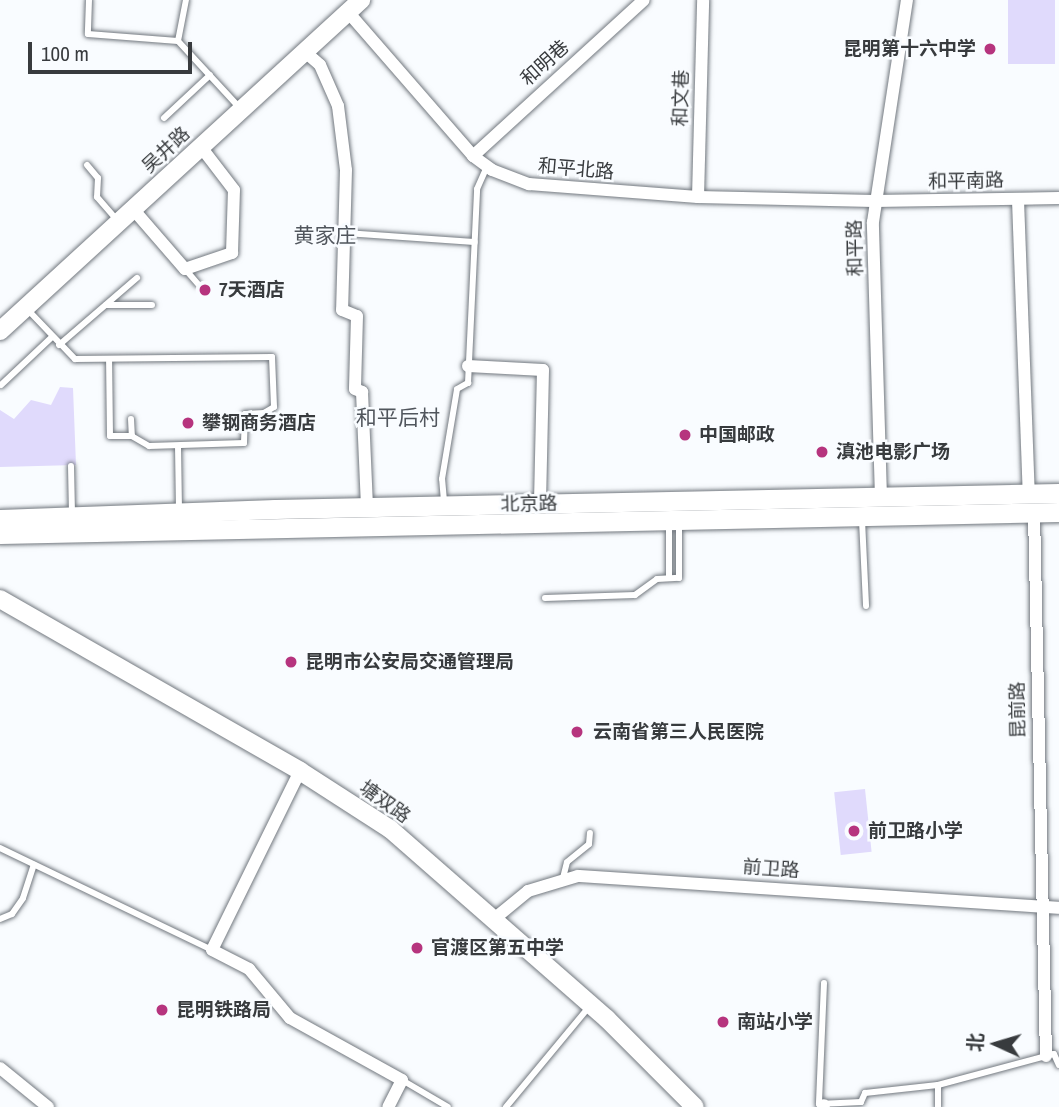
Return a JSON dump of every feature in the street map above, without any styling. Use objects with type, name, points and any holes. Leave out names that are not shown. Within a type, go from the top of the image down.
[{"type":"main road","name":"北京路","points":[[0,534],[862,518],[1032,503],[1059,494]]},
{"type":"main road","name":"北京路","points":[[0,519],[179,511],[881,498],[1032,503],[1059,512]]},
{"type":"main road","points":[[0,543],[28,534]]},
{"type":"street","name":"和明巷","points":[[473,156],[644,0]]},
{"type":"street","name":"和文巷","points":[[698,197],[703,0]]},
{"type":"street","name":"和平路","points":[[881,498],[874,201],[907,0]]},
{"type":"street","name":"和平北路","points":[[354,6],[473,156],[509,178],[552,188],[698,197],[874,201]]},
{"type":"street","name":"吴井路","points":[[0,331],[354,6]]},
{"type":"street","points":[[304,51],[320,65],[338,106],[346,170],[342,310],[357,316],[355,389],[362,392],[367,508]]},
{"type":"street","points":[[133,209],[185,269],[232,253],[234,190],[201,147]]},
{"type":"street","name":"和平南路","points":[[874,201],[1059,198]]},
{"type":"street","name":"昆前路","points":[[1017,200],[1032,503],[1046,1056]]},
{"type":"street","points":[[468,366],[543,370],[540,504]]},
{"type":"street","name":"塘双路","points":[[0,599],[300,771],[390,829],[591,1005],[695,1107]]},
{"type":"street","points":[[300,771],[212,950],[249,969],[290,1018],[402,1080],[388,1107]]},
{"type":"street","name":"前卫路","points":[[494,919],[528,891],[564,878],[1059,908]]},
{"type":"street","points":[[0,1068],[48,1107]]},
{"type":"lane","points":[[89,0],[88,34],[178,41],[241,109]]},
{"type":"lane","points":[[178,41],[186,0]]},
{"type":"lane","points":[[164,118],[210,75]]},
{"type":"lane","points":[[87,165],[98,178],[97,197],[120,222]]},
{"type":"lane","points":[[444,506],[442,479],[457,389],[468,383],[477,189],[487,167]]},
{"type":"lane","points":[[345,233],[475,242]]},
{"type":"lane","points":[[185,269],[198,284]]},
{"type":"lane","points":[[59,345],[137,278]]},
{"type":"lane","points":[[106,304],[152,305]]},
{"type":"lane","points":[[26,308],[75,359],[272,357],[274,407],[264,413],[244,414],[244,443],[149,446],[132,436],[110,436],[109,359]]},
{"type":"lane","points":[[1,385],[52,337]]},
{"type":"lane","points":[[131,419],[132,436]]},
{"type":"lane","points":[[178,446],[179,511]]},
{"type":"lane","points":[[72,466],[72,515]]},
{"type":"lane","points":[[862,518],[866,606]]},
{"type":"lane","points":[[545,598],[635,595],[657,579],[679,578],[674,523]]},
{"type":"lane","points":[[669,578],[674,523]]},
{"type":"lane","points":[[564,878],[567,862],[589,844],[590,833]]},
{"type":"lane","points":[[0,848],[212,950]]},
{"type":"lane","points":[[0,919],[12,914],[23,898],[34,865]]},
{"type":"lane","points":[[824,983],[818,1076],[819,1104],[823,1106],[861,1102],[864,1093],[938,1085],[1054,1054],[1059,1065]]},
{"type":"lane","points":[[506,1107],[591,1005]]},
{"type":"lane","points":[[402,1080],[448,1107]]},
{"type":"lane","points":[[938,1085],[938,1107]]},
{"type":"shaded area","points":[[1008,0],[1055,0],[1055,64],[1008,64]]},
{"type":"shaded area","points":[[60,387],[73,388],[76,465],[0,467],[0,410],[14,419],[31,400],[51,405]]},
{"type":"shaded area","points":[[865,789],[872,852],[841,855],[834,792]]},
{"type":"place","name":"昆明第十六中学","points":[[990,49]]},
{"type":"place","name":"7天酒店","points":[[205,290]]},
{"type":"place","name":"攀钢商务酒店","points":[[188,423]]},
{"type":"place","name":"中国邮政","points":[[685,435]]},
{"type":"place","name":"滇池电影广场","points":[[822,452]]},
{"type":"place","name":"昆明市公安局交通管理局","points":[[291,662]]},
{"type":"place","name":"云南省第三人民医院","points":[[577,732]]},
{"type":"place","name":"前卫路小学","points":[[854,831]]},
{"type":"place","name":"官渡区第五中学","points":[[417,948]]},
{"type":"place","name":"昆明铁路局","points":[[162,1010]]},
{"type":"place","name":"南站小学","points":[[723,1022]]},
{"type":"district","name":"黄家庄","points":[[325,236]]},
{"type":"district","name":"和平后村","points":[[398,418]]}]
